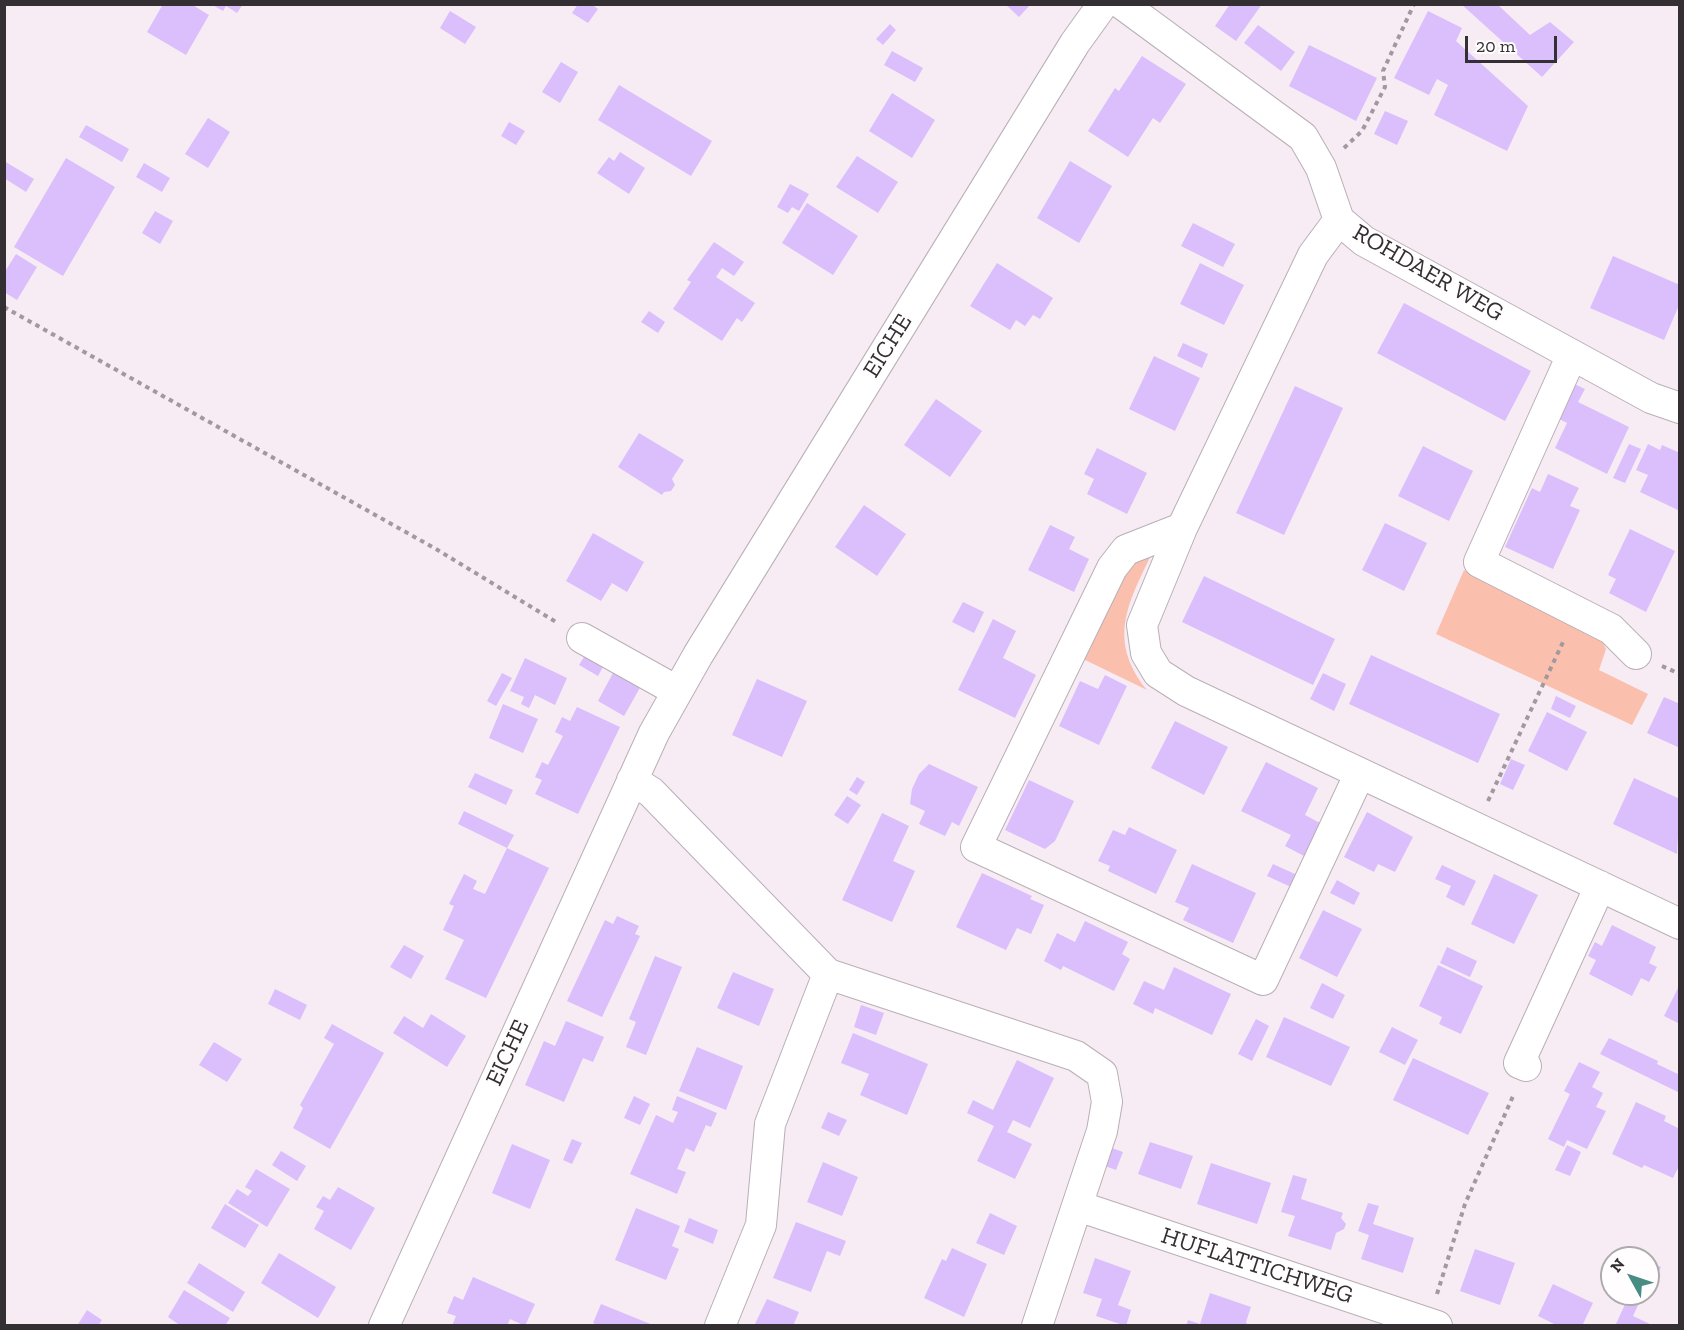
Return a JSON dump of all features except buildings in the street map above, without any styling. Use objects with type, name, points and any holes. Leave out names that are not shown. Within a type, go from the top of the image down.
[{"type":"street","name":"EICHE","points":[[384,1326],[632,780],[677,691],[1068,53],[1103,4]]},
{"type":"street","name":"ROHDAER WEG","points":[[1122,4],[1303,137],[1321,168],[1340,220],[1364,241],[1651,398],[1680,408]]},
{"type":"street","points":[[1340,220],[1312,255],[1182,528],[1142,625],[1146,653],[1158,673],[1186,691],[1680,924]]},
{"type":"street","points":[[1572,355],[1479,562],[1611,629],[1636,654]]},
{"type":"street","points":[[1182,528],[1126,550],[1112,568],[976,847],[1263,980],[1359,773]]},
{"type":"street","points":[[582,638],[677,691]]},
{"type":"street","points":[[632,780],[651,792],[828,974],[1076,1056],[1102,1074],[1107,1102],[1102,1131],[1037,1326]]},
{"type":"street","points":[[1526,1066],[1519,1063],[1600,886]]},
{"type":"street","points":[[720,1326],[761,1225],[770,1124],[828,974]]},
{"type":"street","name":"HUFLATTICHWEG","points":[[1078,1206],[1432,1324]]},
{"type":"path","points":[[1321,168],[1362,131],[1385,87],[1383,71],[1414,4]]},
{"type":"path","points":[[4,307],[436,549],[582,638]]},
{"type":"path","points":[[1476,828],[1577,612]]},
{"type":"path","points":[[1432,1324],[1465,1204],[1526,1066]]},
{"type":"shaded area","points":[[1155,547],[1130,602],[1124,636],[1134,671],[1147,690],[1081,658],[1134,558]]},
{"type":"shaded area","points":[[1464,570],[1599,634],[1606,649],[1599,670],[1648,694],[1632,725],[1436,634]]}]
